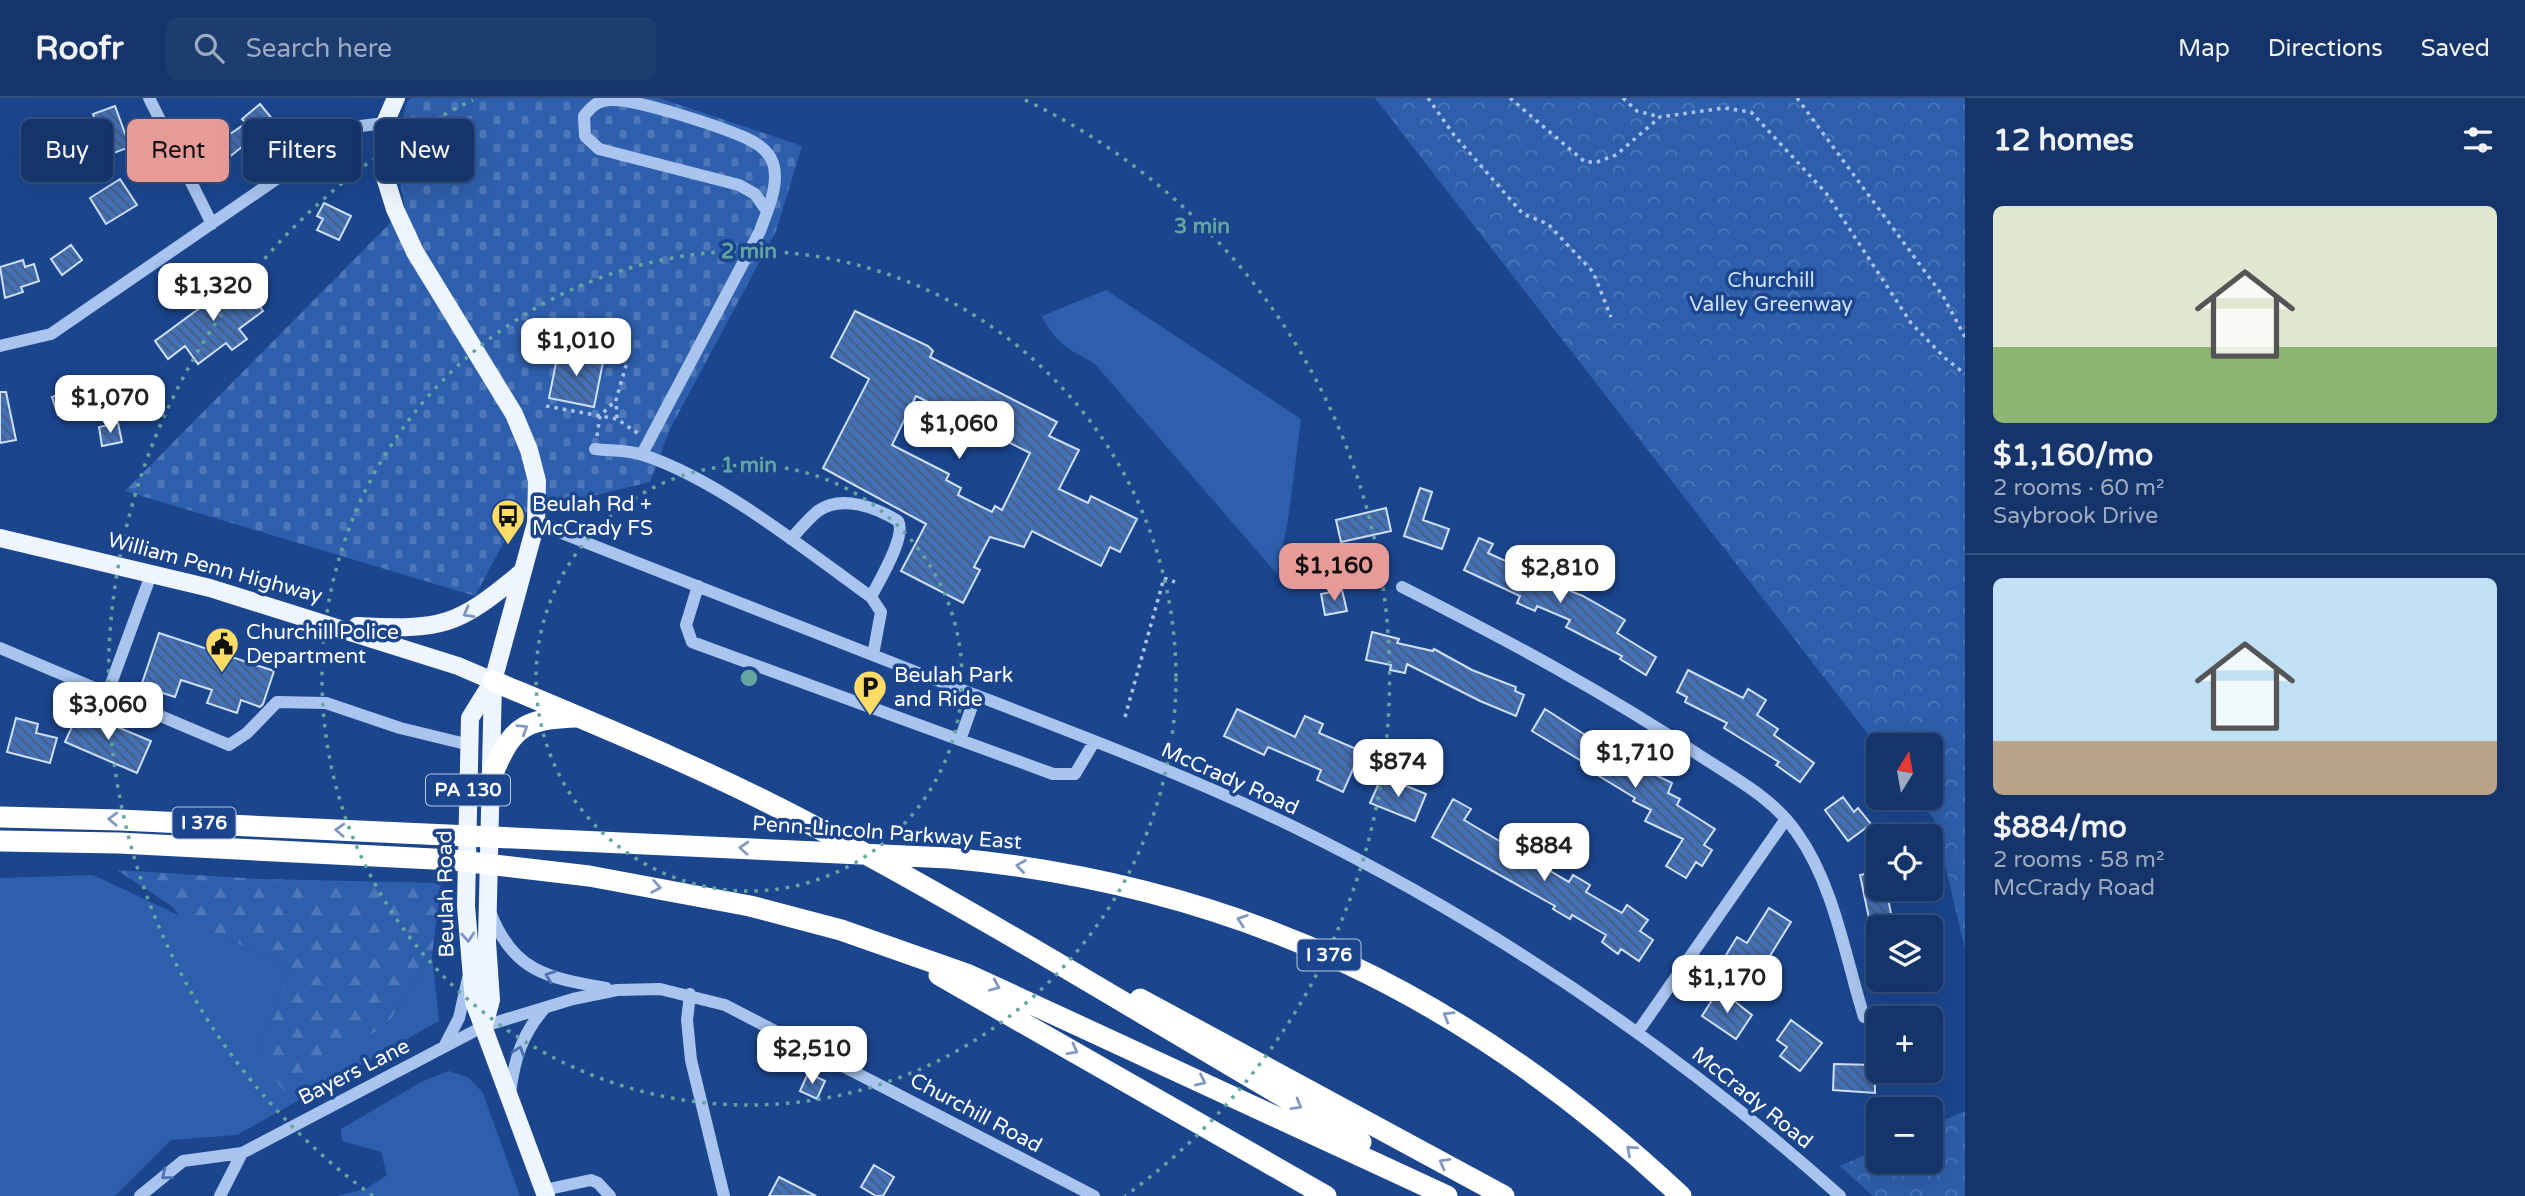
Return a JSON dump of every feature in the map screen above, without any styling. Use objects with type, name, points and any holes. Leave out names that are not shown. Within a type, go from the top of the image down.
[{"type":"highway","points":[[493,681],[674,757],[824,831],[1007,933],[1143,1016],[1453,1196]]},
{"type":"highway","points":[[491,778],[507,742],[519,728],[539,720],[581,717]]},
{"type":"highway","name":"Penn-Lincoln Parkway East","points":[[0,817],[914,856],[1016,865],[1135,888],[1257,925],[1333,956],[1444,1014],[1530,1069],[1613,1133],[1681,1196]]},
{"type":"highway","name":"I 376","points":[[0,841],[407,856],[547,870],[738,904],[885,945],[1016,995],[1447,1196]]},
{"type":"highway","points":[[1007,933],[1152,1004],[1504,1196]]},
{"type":"highway","points":[[885,945],[1326,1196]]},
{"type":"main road","name":"Beulah Road","points":[[387,119],[396,98]]},
{"type":"main road","name":"Beulah Road","points":[[387,182],[395,209],[415,252],[518,424],[537,481],[536,523],[493,681],[488,905],[491,1000],[484,1026]]},
{"type":"main road","name":"William Penn Highway","points":[[0,538],[152,572],[334,625],[458,666],[493,681]]},
{"type":"main road","points":[[334,625],[399,628],[442,624],[476,609],[522,572]]},
{"type":"main road","name":"Beulah Road","points":[[493,681],[470,719],[465,883],[470,968],[474,1002],[545,1193]]},
{"type":"street","points":[[149,98],[212,224]]},
{"type":"street","points":[[642,454],[718,316],[768,211],[774,187],[774,164],[766,150],[746,138],[649,106],[612,99],[594,104],[584,116],[585,136],[599,149],[739,185],[755,194],[768,211]]},
{"type":"street","points":[[0,346],[51,334],[352,127],[375,124]]},
{"type":"street","points":[[595,449],[642,454],[736,502],[871,597],[881,612],[873,655]]},
{"type":"street","points":[[791,539],[826,507],[861,505],[878,509],[898,521],[902,530],[898,543],[871,597]]},
{"type":"street","name":"McCrady Road","points":[[536,523],[976,695],[1240,802],[1394,879],[1523,955],[1637,1033],[1723,1097],[1840,1196]]},
{"type":"street","points":[[108,692],[152,572]]},
{"type":"street","points":[[698,586],[686,625],[692,642],[1053,774],[1074,774],[1094,742]]},
{"type":"street","points":[[1402,587],[1526,649],[1629,710],[1759,795],[1786,819],[1807,849],[1823,881],[1864,1017]]},
{"type":"street","points":[[0,648],[229,745],[247,733],[277,702],[326,703],[400,728],[470,745]]},
{"type":"street","points":[[960,740],[976,695]]},
{"type":"street","points":[[1637,1033],[1786,819]]},
{"type":"street","points":[[488,905],[507,947],[533,969],[564,981],[617,990]]},
{"type":"street","points":[[444,1047],[459,1017],[470,968]]},
{"type":"street","name":"Churchill Road","points":[[484,1026],[545,1007],[617,990],[660,989],[690,994],[746,1015],[1094,1196]]},
{"type":"street","points":[[690,994],[687,1020],[691,1060],[724,1196]]},
{"type":"street","points":[[510,1101],[519,1049],[527,1030],[545,1007]]},
{"type":"street","name":"Bayers Lane","points":[[140,1196],[183,1161],[242,1153],[484,1026]]},
{"type":"street","points":[[220,1196],[242,1153]]},
{"type":"street","points":[[545,1193],[591,1180],[598,1182],[610,1196]]},
{"type":"path","points":[[1427,98],[1454,135],[1523,214],[1548,224],[1593,272],[1611,317]]},
{"type":"path","points":[[1510,98],[1585,162],[1597,162],[1616,155],[1660,117]]},
{"type":"path","points":[[1623,98],[1637,111],[1660,117],[1724,108],[1751,112],[1826,193],[1911,323],[1945,358],[1965,374]]},
{"type":"path","points":[[1797,98],[1943,296],[1965,337]]},
{"type":"path","points":[[617,419],[616,400],[627,362]]},
{"type":"path","points":[[595,449],[600,416],[616,400]]},
{"type":"path","points":[[546,406],[617,419],[649,441]]},
{"type":"path","points":[[1125,718],[1164,578],[1175,582]]},
{"type":"green space","points":[[411,98],[659,98],[802,146],[776,231],[670,429],[650,482],[519,514],[475,596],[125,491],[405,208],[400,182],[474,182],[474,119],[402,119],[407,102]]},
{"type":"green space","name":"Churchill Valley Greenway","points":[[1375,98],[1965,98],[1965,949],[1943,857],[1943,824],[1935,824],[1927,810],[1943,810],[1943,733],[1867,733]]},
{"type":"green space","points":[[1106,290],[1301,419],[1288,520],[1277,574],[1094,363],[1064,345],[1052,333],[1042,316]]},
{"type":"green space","points":[[117,870],[260,879],[441,883],[432,956],[388,1023],[285,1093],[258,1054],[289,967],[179,916],[173,907]]},
{"type":"green space","points":[[93,875],[289,967],[258,1054],[388,1023],[432,956],[439,1021],[237,1135],[171,1140],[115,1196],[0,1196],[0,878]]},
{"type":"green space","points":[[449,1071],[469,1078],[483,1093],[520,1196],[337,1196],[366,1189],[387,1175],[381,1152],[342,1141],[341,1129],[423,1081]]},
{"type":"green space","points":[[1965,1111],[1965,1196],[1873,1196],[1840,1166],[1866,1154],[1866,1174],[1943,1174],[1943,1120]]},
{"type":"building","points":[[260,104],[272,119],[243,120]]},
{"type":"building","points":[[115,106],[127,139],[127,148],[113,153],[113,119],[95,119],[93,114]]},
{"type":"building","points":[[243,125],[243,146],[229,157],[229,135]]},
{"type":"building","points":[[120,179],[137,205],[106,224],[90,198]]},
{"type":"building","points":[[324,203],[351,216],[339,240],[317,230],[323,219],[317,216]]},
{"type":"building","points":[[71,245],[82,260],[62,275],[51,259]]},
{"type":"building","points":[[23,260],[25,267],[34,264],[39,281],[21,287],[23,292],[5,298],[0,267]]},
{"type":"building","points":[[237,275],[263,311],[239,329],[247,339],[232,350],[226,343],[198,364],[185,346],[168,359],[155,341],[201,307],[198,303]]},
{"type":"building","points":[[855,311],[928,346],[933,351],[930,357],[1057,422],[1049,436],[1079,450],[1059,489],[1088,503],[1091,496],[1137,519],[1120,552],[1110,547],[1101,566],[1032,531],[1024,547],[990,537],[974,567],[980,570],[963,603],[901,571],[926,524],[823,468],[869,379],[831,357]],"holes":[[[916,396],[1030,453],[1002,510],[995,506],[992,512],[958,495],[961,488],[946,480],[949,474],[892,445]]]},
{"type":"building","points":[[559,348],[604,357],[594,407],[549,398]]},
{"type":"building","points":[[85,385],[91,403],[58,415],[52,397]]},
{"type":"building","points":[[0,392],[6,392],[16,440],[0,443]]},
{"type":"building","points":[[118,423],[122,442],[102,446],[99,427]]},
{"type":"building","points":[[1420,488],[1432,492],[1423,520],[1449,529],[1442,549],[1404,536]]},
{"type":"building","points":[[1386,508],[1391,531],[1341,542],[1336,520]]},
{"type":"building","points":[[1479,538],[1493,544],[1488,553],[1508,562],[1507,566],[1583,596],[1625,620],[1617,633],[1656,657],[1646,675],[1620,659],[1622,656],[1566,627],[1570,620],[1537,606],[1535,611],[1517,603],[1520,596],[1464,570]]},
{"type":"building","points":[[1342,590],[1347,611],[1325,615],[1321,594]]},
{"type":"building","points":[[1372,632],[1399,639],[1397,643],[1433,651],[1434,649],[1472,670],[1516,687],[1515,691],[1524,695],[1516,716],[1407,664],[1405,673],[1390,670],[1391,665],[1366,660]]},
{"type":"building","points":[[159,633],[274,671],[263,704],[260,707],[241,700],[237,713],[207,703],[212,690],[181,680],[175,697],[141,686]]},
{"type":"building","points":[[1688,670],[1743,698],[1748,689],[1766,700],[1757,715],[1778,729],[1774,735],[1814,763],[1800,782],[1776,765],[1779,762],[1724,728],[1727,723],[1685,702],[1687,697],[1677,692]]},
{"type":"building","points":[[1237,709],[1295,737],[1305,716],[1323,724],[1319,733],[1361,751],[1343,792],[1317,780],[1321,770],[1268,747],[1264,755],[1224,736]]},
{"type":"building","points":[[1545,709],[1610,751],[1613,747],[1633,760],[1632,763],[1672,783],[1668,793],[1680,799],[1677,805],[1715,829],[1704,845],[1712,850],[1702,866],[1696,862],[1686,878],[1666,866],[1683,839],[1645,821],[1651,810],[1633,801],[1635,798],[1532,731]]},
{"type":"building","points":[[79,711],[151,741],[137,773],[65,742]]},
{"type":"building","points":[[16,718],[38,724],[36,733],[57,738],[50,763],[7,752]]},
{"type":"building","points":[[1382,776],[1426,794],[1415,821],[1370,803]]},
{"type":"building","points":[[1843,797],[1854,812],[1858,808],[1871,824],[1866,824],[1866,828],[1848,841],[1825,810]]},
{"type":"building","points":[[1453,799],[1471,809],[1464,820],[1569,882],[1573,875],[1590,885],[1586,892],[1622,913],[1627,905],[1648,920],[1640,931],[1653,940],[1639,961],[1621,949],[1618,954],[1602,942],[1606,935],[1572,915],[1570,919],[1553,909],[1555,906],[1432,837]]},
{"type":"building","points":[[1866,874],[1866,901],[1888,901],[1891,915],[1868,915],[1860,875]]},
{"type":"building","points":[[1769,908],[1791,922],[1755,980],[1723,960],[1737,937],[1747,943]]},
{"type":"building","points":[[1719,989],[1752,1015],[1736,1039],[1702,1016]]},
{"type":"building","points":[[1791,1020],[1822,1043],[1800,1071],[1780,1056],[1787,1047],[1777,1040]]},
{"type":"building","points":[[1834,1064],[1866,1065],[1866,1083],[1875,1083],[1875,1093],[1833,1090]]},
{"type":"building","points":[[808,1073],[825,1081],[817,1099],[800,1091]]},
{"type":"building","points":[[874,1165],[894,1177],[883,1196],[876,1196],[861,1187]]},
{"type":"building","points":[[779,1177],[816,1196],[769,1196]]},
{"type":"place","name":"Beulah Rd + McCrady FS","points":[[508,546]]},
{"type":"place","name":"Churchill Police Department","points":[[222,674]]},
{"type":"place","name":"Beulah Park and Ride","points":[[870,717]]}]
